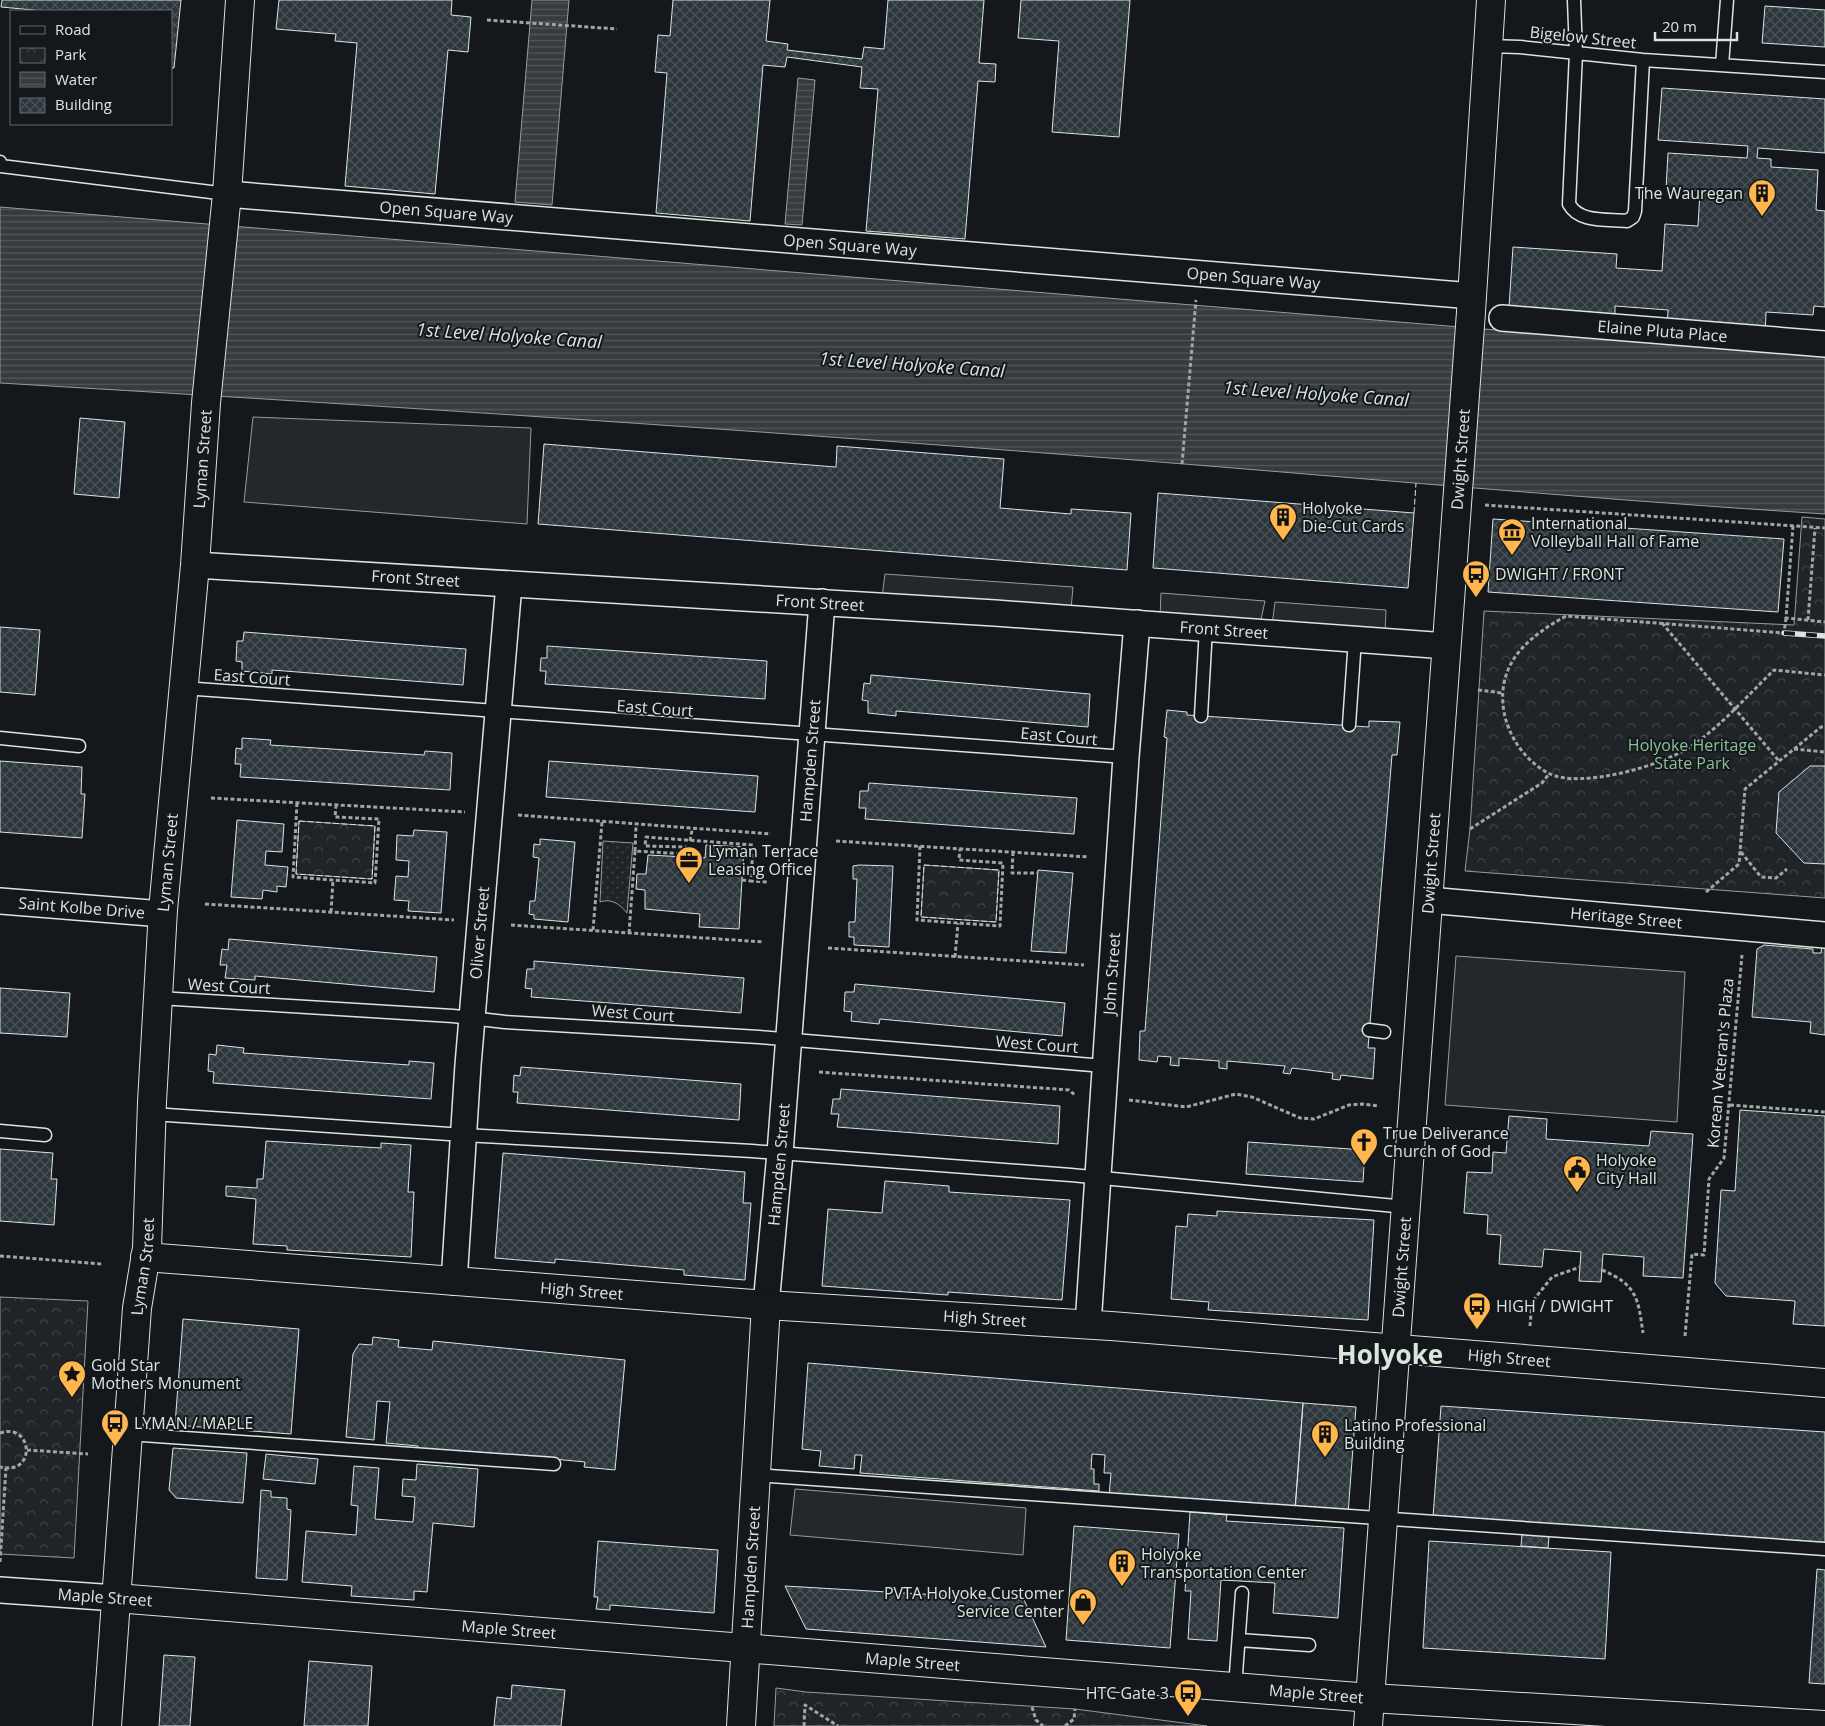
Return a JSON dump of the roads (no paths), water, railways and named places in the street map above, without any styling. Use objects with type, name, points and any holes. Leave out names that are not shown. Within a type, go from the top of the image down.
[{"type":"main road","name":"Lyman Street","points":[[107,1726],[137,1308],[145,1257],[163,914],[194,565],[206,404],[226,205],[240,0]]},
{"type":"main road","name":"Dwight Street","points":[[1368,1726],[1472,304],[1491,0]]},
{"type":"main road","name":"High Street","points":[[145,1257],[766,1305],[1088,1325],[1825,1383]]},
{"type":"main road","name":"Hampden Street","points":[[741,1726],[766,1305]]},
{"type":"main road","name":"Maple Street","points":[[116,1598],[1234,1686],[1636,1720],[1825,1725]]},
{"type":"street","name":"Open Square Way","points":[[226,205],[1472,304]]},
{"type":"street","name":"Elaine Pluta Place","points":[[1502,318],[1825,344]]},
{"type":"street","name":"Front Street","points":[[194,565],[822,602],[1447,646]]},
{"type":"street","name":"Oliver Street","points":[[454,1282],[472,1018],[509,584]]},
{"type":"street","name":"Hampden Street","points":[[766,1305],[780,1153],[822,602]]},
{"type":"street","name":"John Street","points":[[1088,1325],[1104,1066],[1137,623]]},
{"type":"street","name":"Heritage Street","points":[[1428,900],[1825,935]]},
{"type":"street","name":"Saint Kolbe Drive","points":[[0,901],[163,914]]},
{"type":"street","name":"Maple Street","points":[[0,1590],[116,1598]]},
{"type":"lane","points":[[1574,0],[1576,53],[1569,204],[1574,212],[1582,217],[1627,221],[1635,211],[1643,60]]},
{"type":"lane","points":[[1722,65],[1727,0]]},
{"type":"lane","name":"Bigelow Street","points":[[1488,46],[1520,47],[1643,60],[1825,72]]},
{"type":"lane","points":[[0,162],[1,166],[226,205]]},
{"type":"lane","points":[[1201,716],[1206,628]]},
{"type":"lane","points":[[1349,725],[1355,639]]},
{"type":"lane","name":"East Court","points":[[183,688],[1126,757]]},
{"type":"lane","points":[[0,738],[79,746]]},
{"type":"lane","name":"West Court","points":[[159,998],[789,1040],[1104,1066]]},
{"type":"lane","points":[[1369,1030],[1384,1032]]},
{"type":"lane","points":[[152,1114],[464,1135],[780,1153],[1097,1178],[1406,1207]]},
{"type":"lane","points":[[0,1130],[44,1135]]},
{"type":"lane","points":[[128,1434],[554,1464]]},
{"type":"lane","points":[[756,1475],[1825,1549]]},
{"type":"lane","points":[[1234,1686],[1242,1593]]},
{"type":"lane","points":[[1239,1640],[1309,1645]]},
{"type":"water","points":[[532,0],[569,0],[552,205],[515,202]]},
{"type":"water","points":[[798,78],[815,80],[802,225],[785,224]]},
{"type":"water","name":"1st Level Holyoke Canal","points":[[0,207],[1825,357],[1825,514],[1623,500],[764,432],[0,383]]},
{"type":"railway","points":[[1784,633],[1825,636]]},
{"type":"place","name":"The Wauregan","points":[[1762,217]]},
{"type":"place","name":"Holyoke Die-Cut Cards","points":[[1283,541]]},
{"type":"place","name":"International Volleyball Hall of Fame","points":[[1512,556]]},
{"type":"place","name":"DWIGHT / FRONT","points":[[1476,598]]},
{"type":"place","name":"Lyman Terrace Leasing Office","points":[[689,884]]},
{"type":"place","name":"True Deliverance Church of God","points":[[1364,1166]]},
{"type":"place","name":"Holyoke City Hall","points":[[1577,1193]]},
{"type":"place","name":"HIGH / DWIGHT","points":[[1477,1330]]},
{"type":"place","name":"Gold Star Mothers Monument","points":[[72,1398]]},
{"type":"place","name":"LYMAN / MAPLE","points":[[115,1447]]},
{"type":"place","name":"Latino Professional Building","points":[[1325,1458]]},
{"type":"place","name":"Holyoke Transportation Center","points":[[1122,1587]]},
{"type":"place","name":"PVTA Holyoke Customer Service Center","points":[[1083,1626]]},
{"type":"place","name":"HTC Gate 3","points":[[1188,1717]]},
{"type":"district","name":"Holyoke","points":[[1390,1355]]},
{"type":"park label","name":"Holyoke Heritage State Park","points":[[1692,754]]}]
